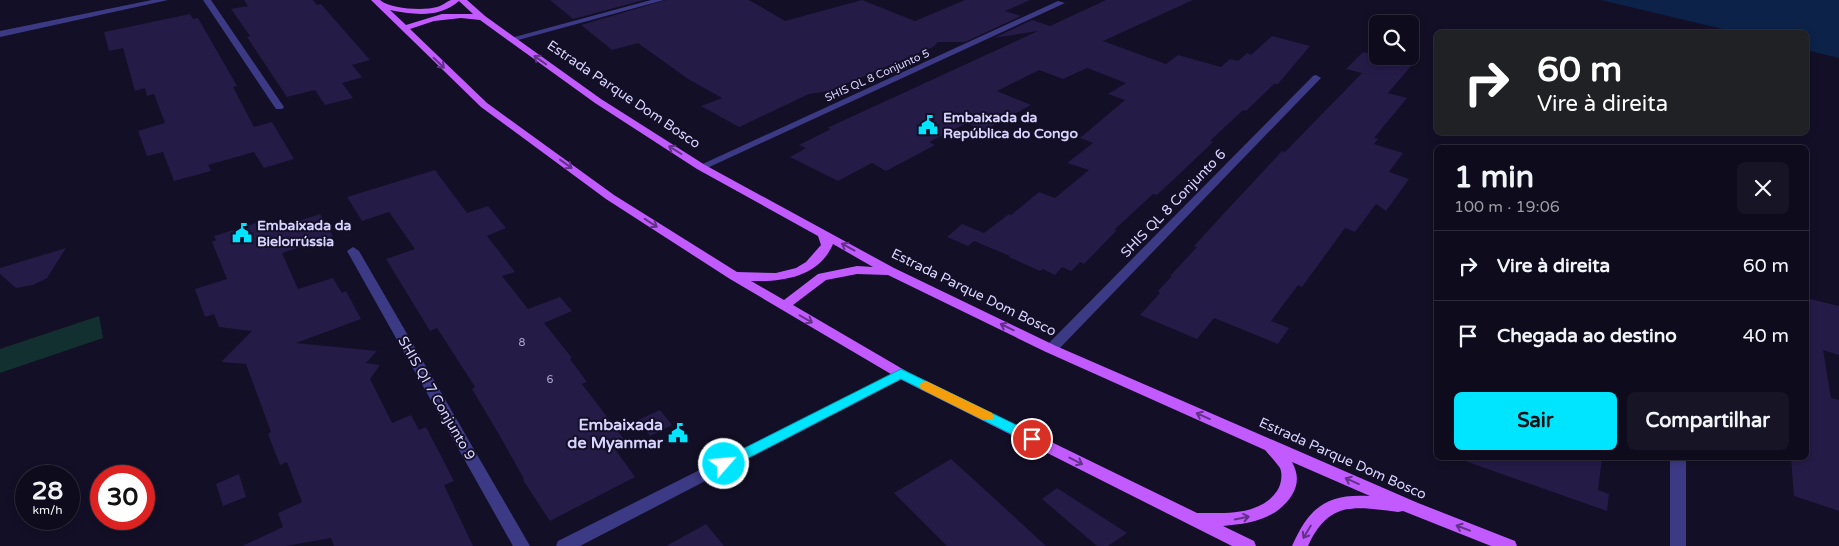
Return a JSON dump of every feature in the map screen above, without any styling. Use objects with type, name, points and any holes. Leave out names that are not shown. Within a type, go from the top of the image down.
[{"type":"main road","points":[[378,3],[399,10],[421,12],[444,7],[456,0]]},
{"type":"main road","name":"Estrada Parque Dom Bosco","points":[[462,0],[482,18],[598,101],[701,166],[890,271],[1051,349],[1412,508],[1509,546]]},
{"type":"main road","points":[[378,3],[484,105],[610,196],[734,276],[901,374],[1248,546]]},
{"type":"main road","points":[[404,29],[420,22],[446,15],[482,18]]},
{"type":"main road","points":[[734,276],[784,277],[799,271],[823,256],[828,245],[822,232]]},
{"type":"main road","points":[[784,306],[822,277],[857,270],[890,271]]},
{"type":"main road","points":[[1194,520],[1238,520],[1266,512],[1282,499],[1290,483],[1288,469],[1270,446]]},
{"type":"main road","points":[[1300,546],[1304,536],[1319,514],[1338,504],[1357,501],[1412,508]]},
{"type":"street","points":[[0,34],[164,0]]},
{"type":"street","points":[[207,0],[279,107]]},
{"type":"street","points":[[511,39],[660,0]]},
{"type":"street","name":"SHIS QL 8 Conjunto 5","points":[[701,166],[1061,4]]},
{"type":"street","name":"SHIS QL 8 Conjunto 6","points":[[1051,349],[1316,78]]},
{"type":"street","name":"SHIS QI 7 Conjunto 9","points":[[352,251],[522,546]]},
{"type":"street","points":[[564,546],[901,374]]},
{"type":"street","points":[[1678,460],[1678,546]]},
{"type":"green space","points":[[99,316],[103,338],[0,373],[0,349]]},
{"type":"water","points":[[1601,0],[1839,0],[1839,58],[1809,51],[1809,30],[1727,30]]},
{"type":"building","points":[[244,0],[313,0],[317,5],[321,4],[370,60],[352,65],[362,77],[342,83],[353,98],[325,105],[315,90],[287,97],[247,37],[250,36],[231,9],[248,6]]},
{"type":"building","points":[[550,0],[644,0],[573,19]]},
{"type":"building","points":[[666,0],[749,0],[785,21],[862,0],[915,21],[965,0],[1030,0],[1005,11],[1021,16],[965,42],[938,42],[933,47],[829,91],[809,94],[739,127],[701,106],[722,98],[688,79],[638,43],[612,50],[581,25]]},
{"type":"building","points":[[1106,0],[1193,0],[1103,41],[1166,64],[1178,55],[1221,67],[1230,59],[1238,61],[1247,53],[1251,55],[1272,36],[1310,46],[1278,84],[1274,84],[1246,111],[1243,110],[1210,141],[1213,142],[1157,195],[1153,194],[1114,230],[1117,230],[1084,264],[1080,262],[1071,271],[1062,267],[1055,275],[1043,269],[1040,271],[974,241],[968,246],[947,237],[962,224],[984,233],[1009,214],[1011,215],[1039,192],[1055,198],[1089,170],[1067,163],[1093,143],[1080,138],[1125,100],[1108,94],[1126,83],[1087,68],[1063,79],[1039,70],[997,91],[1031,105],[983,131],[967,123],[929,142],[935,145],[886,171],[872,163],[838,181],[790,157],[806,148],[799,145],[831,129],[827,128],[1038,31],[994,38],[1032,20],[1050,26]]},
{"type":"building","points":[[190,14],[193,19],[198,18],[237,86],[233,87],[254,127],[272,122],[294,159],[264,168],[254,152],[208,165],[211,171],[174,181],[163,152],[147,156],[138,131],[165,123],[154,94],[147,96],[145,88],[135,91],[123,48],[109,51],[104,32]]},
{"type":"building","points":[[1363,52],[1369,54],[1369,65],[1412,65],[1388,93],[1407,98],[1374,138],[1378,139],[1374,144],[1403,153],[1389,172],[1409,179],[1386,211],[1376,204],[1355,232],[1345,228],[1302,287],[1298,285],[1271,321],[1289,328],[1278,344],[1214,318],[1197,339],[1140,315],[1160,293],[1158,291],[1172,276],[1170,276],[1197,247],[1194,246],[1216,222],[1282,151],[1285,152],[1362,73],[1346,69]]},
{"type":"building","points":[[435,170],[467,213],[488,206],[506,228],[487,236],[515,272],[502,276],[528,309],[560,297],[572,311],[544,323],[572,358],[570,359],[587,382],[582,384],[624,439],[612,445],[635,477],[550,521],[523,480],[472,389],[475,387],[437,328],[430,331],[386,259],[415,249],[389,212],[362,221],[347,197]]},
{"type":"building","points":[[320,214],[333,236],[282,253],[298,289],[333,278],[342,293],[346,291],[361,319],[296,343],[377,351],[366,363],[380,365],[370,379],[392,423],[411,415],[419,430],[426,427],[454,481],[444,485],[473,546],[334,546],[331,538],[286,546],[242,546],[283,527],[278,513],[302,502],[287,462],[280,465],[268,434],[271,432],[246,364],[221,362],[252,331],[219,327],[214,314],[205,317],[195,289],[227,279],[212,242],[216,240],[214,236],[259,222],[264,232]]},
{"type":"building","points":[[66,248],[47,278],[33,285],[16,288],[0,274],[0,268]]},
{"type":"building","points":[[1809,299],[1839,306],[1839,355],[1823,350],[1831,398],[1839,400],[1839,511],[1794,496],[1791,460],[1809,460]]},
{"type":"building","points":[[660,410],[672,425],[650,436],[638,420]]},
{"type":"building","points":[[951,459],[1046,546],[947,546],[894,493]]},
{"type":"building","points":[[1462,460],[1602,460],[1598,490],[1609,494],[1607,511]]},
{"type":"building","points":[[239,474],[246,497],[223,506],[216,484]]},
{"type":"building","points":[[1057,488],[1127,533],[1108,546],[1097,546],[1042,499]]},
{"type":"building","points":[[706,524],[724,546],[666,546],[697,529]]},
{"type":"slow traffic","points":[[926,386],[988,417]]},
{"type":"place","name":"Embaixada da República do Congo","points":[[928,125]]},
{"type":"place","name":"Embaixada da Bielorrússia","points":[[242,233]]},
{"type":"place","name":"Embaixada de Myanmar","points":[[678,433]]},
{"type":"route","points":[[724,464],[901,374],[1032,439]]}]
